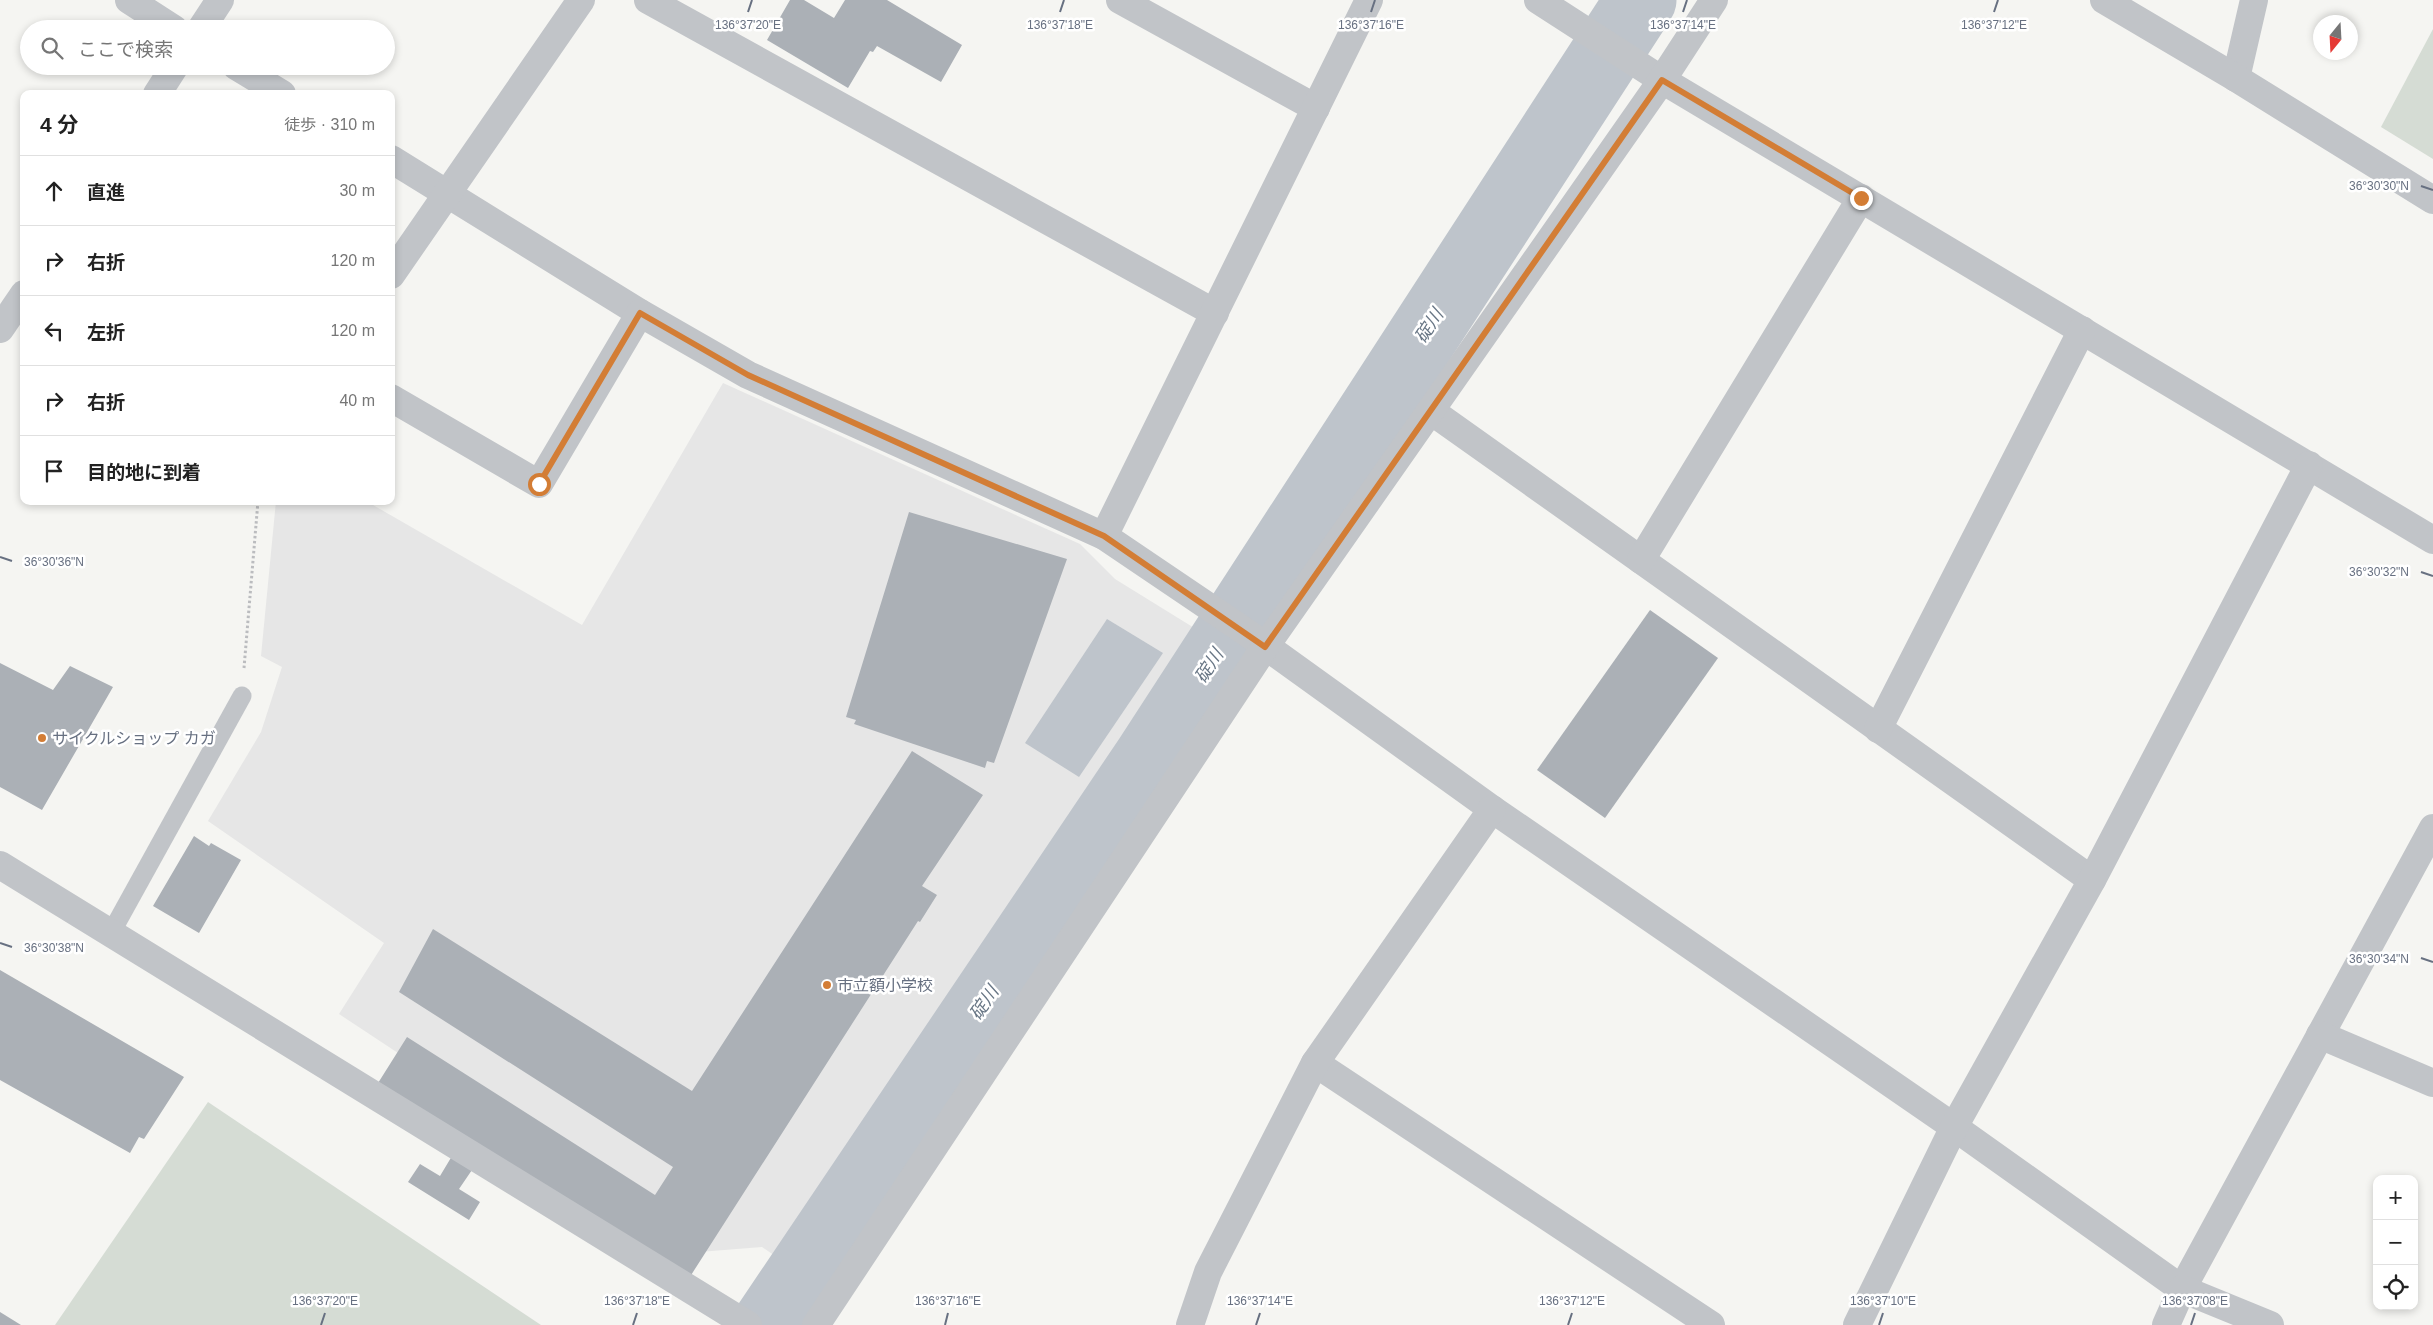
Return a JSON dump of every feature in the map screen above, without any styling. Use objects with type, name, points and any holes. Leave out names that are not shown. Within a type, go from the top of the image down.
[{"type":"street","points":[[129,0],[160,20]]},
{"type":"street","points":[[206,20],[220,0]]},
{"type":"street","points":[[395,269],[581,0]]},
{"type":"street","points":[[648,0],[1215,313]]},
{"type":"street","points":[[1120,0],[1316,108]]},
{"type":"street","points":[[1104,536],[1369,0]]},
{"type":"street","points":[[1538,0],[1662,80],[2433,540]]},
{"type":"street","points":[[816,1325],[1255,640],[1431,411],[1662,80],[1714,0]]},
{"type":"street","points":[[2104,0],[2236,78],[2433,200]]},
{"type":"street","points":[[2236,78],[2254,0]]},
{"type":"street","points":[[160,90],[169,75]]},
{"type":"street","points":[[251,75],[275,90]]},
{"type":"street","points":[[395,161],[640,313],[748,375],[1104,536],[1217,612],[1492,810],[1954,1127],[2182,1289],[2270,1325]]},
{"type":"street","points":[[1641,560],[1861,198]]},
{"type":"street","points":[[0,329],[20,300]]},
{"type":"street","points":[[395,400],[539,484],[640,313]]},
{"type":"street","points":[[1878,729],[2082,330]]},
{"type":"street","points":[[1431,411],[2092,880]]},
{"type":"street","points":[[1857,1325],[1954,1127],[2092,880],[2310,465]]},
{"type":"street","points":[[1190,1325],[1208,1272],[1315,1063],[1492,810]]},
{"type":"street","points":[[2166,1325],[2182,1289],[2433,828]]},
{"type":"street","points":[[0,865],[748,1325]]},
{"type":"street","points":[[2320,1035],[2433,1083]]},
{"type":"street","points":[[1315,1063],[1711,1325]]},
{"type":"lane","points":[[111,933],[242,696]]},
{"type":"path","points":[[242,696],[258,505]]},
{"type":"shaded area","points":[[2433,29],[2433,159],[2381,127]]},
{"type":"shaded area","points":[[723,383],[1080,544],[1115,579],[1204,634],[787,1264],[762,1247],[699,1252],[339,1014],[384,943],[208,821],[261,732],[282,667],[261,656],[276,505],[373,505],[582,625]]},
{"type":"shaded area","points":[[1107,619],[1163,653],[1079,777],[1025,743]]},
{"type":"shaded area","points":[[208,1102],[541,1325],[55,1325]]},
{"type":"building","points":[[790,0],[804,0],[834,18],[845,0],[887,0],[962,45],[941,82],[877,46],[873,52],[870,51],[848,88],[767,40]]},
{"type":"building","points":[[909,512],[1067,559],[994,763],[987,761],[985,768],[854,724],[856,720],[846,717]]},
{"type":"building","points":[[1650,610],[1718,658],[1605,818],[1537,770]]},
{"type":"building","name":"サイクルショップ カガ","points":[[0,663],[53,690],[70,666],[113,687],[42,810],[0,787]]},
{"type":"building","points":[[912,751],[983,795],[922,886],[937,895],[920,922],[918,921],[677,1297],[474,1167],[459,1189],[480,1202],[469,1220],[408,1182],[420,1164],[440,1176],[452,1156],[368,1099],[407,1037],[655,1195],[673,1167],[399,992],[433,929],[692,1091]]},
{"type":"building","points":[[194,836],[209,846],[211,843],[241,860],[199,933],[153,906]]},
{"type":"building","points":[[0,970],[184,1077],[144,1139],[139,1137],[130,1153],[0,1080]]},
{"type":"building","points":[[0,1312],[21,1325],[0,1325]]},
{"type":"waterway","name":"碇川","points":[[767,1325],[1149,758],[1641,0]]},
{"type":"place","name":"サイクルショップ カガ","points":[[42,738]]},
{"type":"place","name":"市立額小学校","points":[[827,985]]},
{"type":"route","points":[[539,484],[640,313],[748,375],[1104,536],[1246,632],[1265,647],[1662,80],[1861,198]]}]
